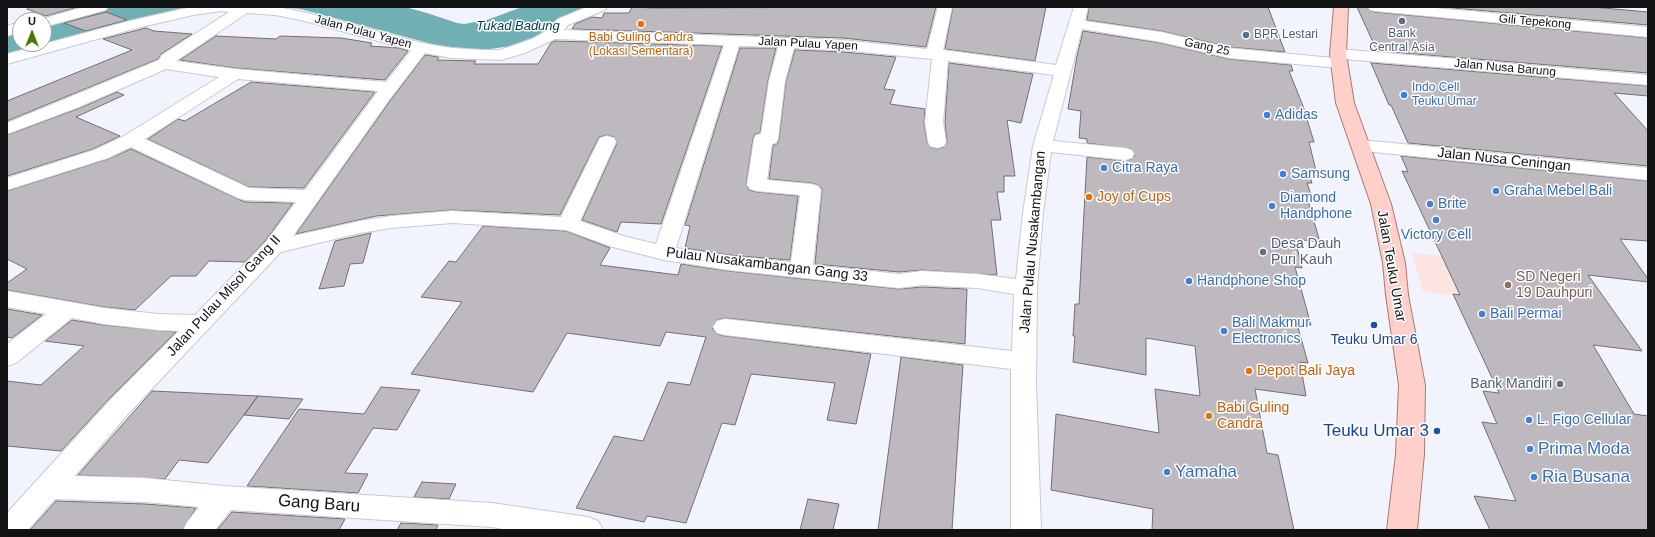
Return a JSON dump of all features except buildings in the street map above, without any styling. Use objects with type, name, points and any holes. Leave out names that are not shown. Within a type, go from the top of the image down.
[{"type":"main road","name":"Jalan Teuku Umar","points":[[1341,7],[1338,58],[1345,103],[1381,204],[1394,263],[1397,295],[1412,385],[1410,454],[1402,530]]},
{"type":"street","points":[[52,20],[101,7]]},
{"type":"street","name":"Jalan Pulau Yapen","points":[[7,59],[134,24],[193,11],[221,7],[245,8],[302,16],[421,48],[484,56],[519,50],[538,42],[552,34],[563,22],[600,7]]},
{"type":"street","points":[[937,142],[934,122],[935,104],[938,54],[945,7]]},
{"type":"street","name":"Gili Tepekong","points":[[1375,7],[1648,32]]},
{"type":"street","points":[[167,63],[168,58],[245,8]]},
{"type":"street","name":"Gang 25","points":[[1079,16],[1223,52],[1338,58]]},
{"type":"street","name":"Jalan Pulau Nusakambangan","points":[[1026,530],[1023,362],[1026,288],[1033,213],[1042,146],[1065,59],[1079,16]]},
{"type":"street","name":"Jalan Pulau Yapen","points":[[552,34],[844,45],[938,54],[1063,71]]},
{"type":"street","points":[[664,253],[733,41]]},
{"type":"street","points":[[787,43],[778,81],[769,139],[763,139],[757,185],[808,188],[811,190],[801,270]]},
{"type":"street","name":"Jalan Pulau Misol Gang II","points":[[10,530],[50,487],[119,407],[274,247],[309,196],[389,87],[421,48]]},
{"type":"street","name":"Jalan Nusa Barung","points":[[1338,58],[1648,80]]},
{"type":"street","points":[[11,125],[167,63],[235,74],[389,87]]},
{"type":"street","points":[[7,184],[101,154],[131,140],[235,74]]},
{"type":"street","points":[[131,140],[245,194],[309,196]]},
{"type":"street","points":[[568,224],[607,142]]},
{"type":"street","points":[[1042,146],[1125,154]]},
{"type":"street","name":"Jalan Nusa Ceningan","points":[[1361,146],[1648,174]]},
{"type":"street","name":"Pulau Nusakambangan Gang 33","points":[[274,247],[360,227],[391,222],[452,217],[568,224],[620,242],[664,253],[728,263],[908,281],[922,278],[977,281],[1026,288]]},
{"type":"street","points":[[7,300],[67,310],[158,322],[200,323]]},
{"type":"street","points":[[7,357],[67,310]]},
{"type":"street","points":[[725,327],[1023,362]]},
{"type":"street","name":"Gang Baru","points":[[50,487],[145,490],[224,498],[492,515],[588,530]]},
{"type":"street","points":[[198,530],[224,498]]},
{"type":"shaded area","name":"SD Negeri 19 Dauhpuri","points":[[1412,253],[1585,271],[1615,313],[1423,292]]},
{"type":"water","points":[[108,7],[186,7],[52,44],[52,21]]},
{"type":"water","name":"Tukad Badung","points":[[282,7],[405,7],[464,24],[487,20],[522,7],[594,7],[567,18],[534,37],[511,46],[490,49],[469,49],[436,45],[300,9]]},
{"type":"water","points":[[12,30],[12,52],[19,52],[7,55],[7,32]]},
{"type":"place","name":"Bank Central Asia","points":[[1402,21]]},
{"type":"place","name":"Babi Guling Candra (Lokasi Sementara)","points":[[641,24]]},
{"type":"place","name":"BPR Lestari","points":[[1246,35]]},
{"type":"place","name":"Indo Cell Teuku Umar","points":[[1404,95]]},
{"type":"place","name":"Adidas","points":[[1267,115]]},
{"type":"place","name":"Citra Raya","points":[[1104,168]]},
{"type":"place","name":"Samsung","points":[[1283,174]]},
{"type":"place","name":"Graha Mebel Bali","points":[[1496,191]]},
{"type":"place","name":"Joy of Cups","points":[[1089,197]]},
{"type":"place","name":"Brite","points":[[1430,204]]},
{"type":"place","name":"Diamond Handphone","points":[[1272,206]]},
{"type":"place","name":"Victory Cell","points":[[1436,220]]},
{"type":"place","name":"Desa Dauh Puri Kauh","points":[[1263,252]]},
{"type":"place","name":"Handphone Shop","points":[[1189,281]]},
{"type":"place","name":"SD Negeri 19 Dauhpuri","points":[[1508,285]]},
{"type":"place","name":"Bali Permai","points":[[1482,314]]},
{"type":"place","name":"Teuku Umar 6","points":[[1374,325]]},
{"type":"place","name":"Bali Makmur Electronics","points":[[1224,331]]},
{"type":"place","name":"Depot Bali Jaya","points":[[1249,371]]},
{"type":"place","name":"Bank Mandiri","points":[[1560,384]]},
{"type":"place","name":"Babi Guling Candra","points":[[1209,416]]},
{"type":"place","name":"L. Figo Cellular","points":[[1529,420]]},
{"type":"place","name":"Teuku Umar 3","points":[[1437,431]]},
{"type":"place","name":"Prima Moda","points":[[1530,449]]},
{"type":"place","name":"Yamaha","points":[[1167,472]]},
{"type":"place","name":"Ria Busana","points":[[1534,477]]}]
